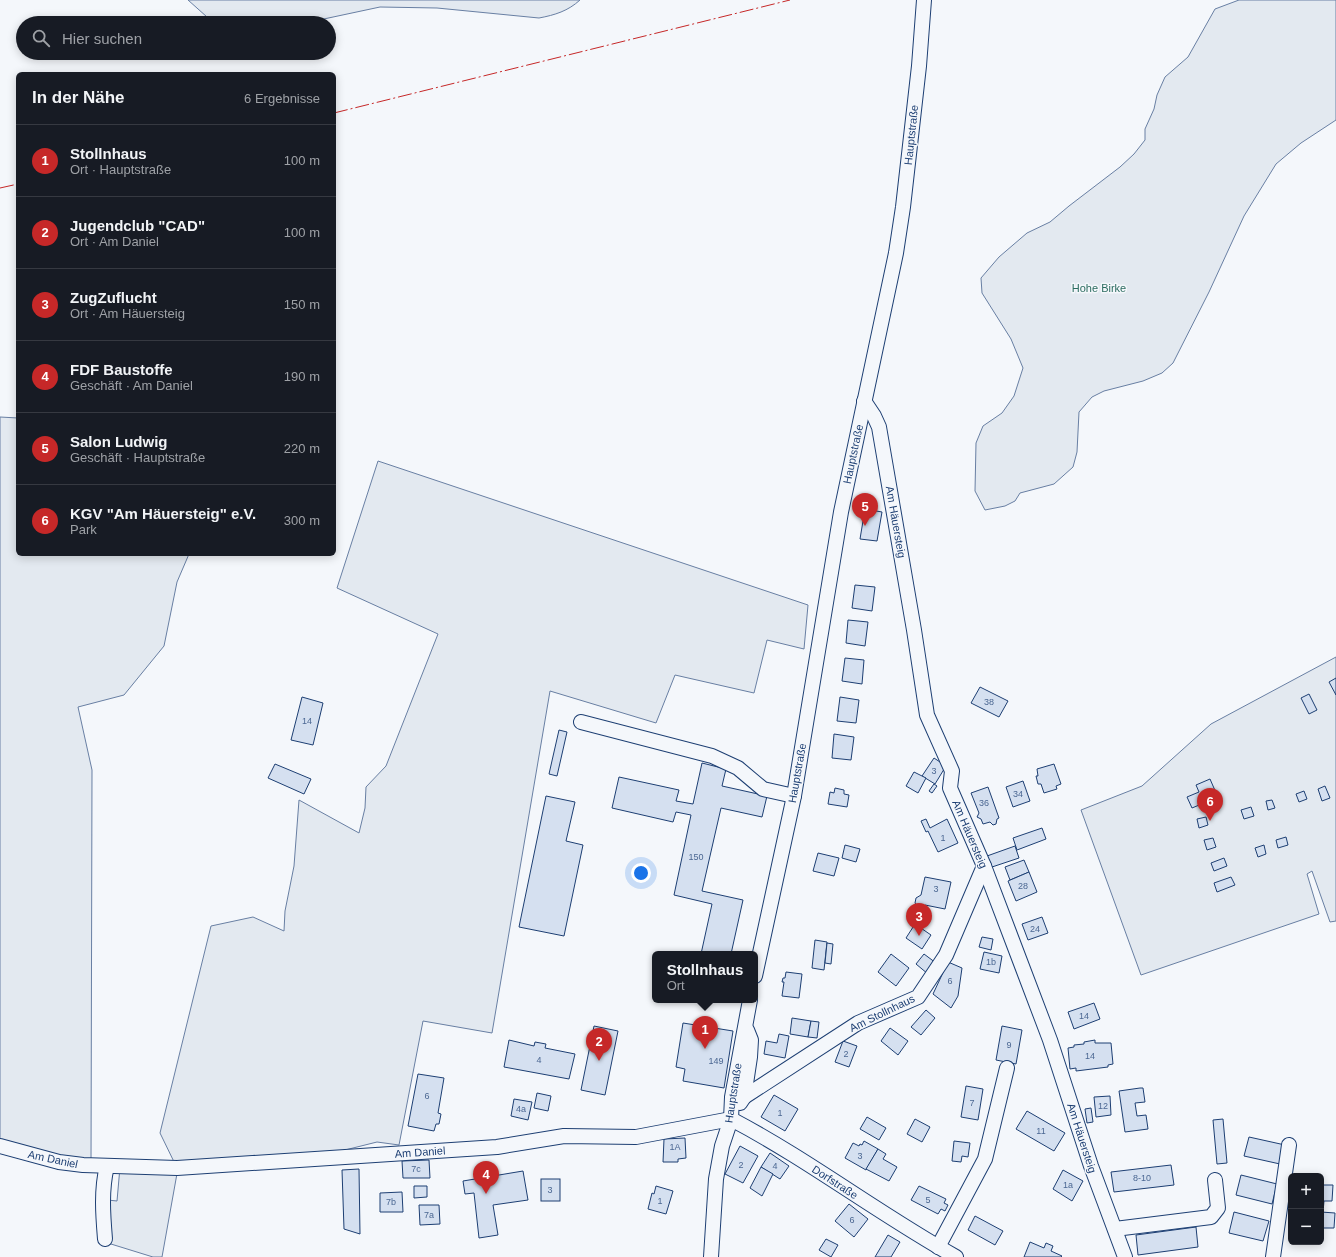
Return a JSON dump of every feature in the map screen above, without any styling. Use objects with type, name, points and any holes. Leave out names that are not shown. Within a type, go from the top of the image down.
[{"type":"street","name":"Hauptstraße","points":[[758,962],[794,796],[840,519],[896,253],[903,207],[919,66],[924,0]]},
{"type":"street","name":"Am Häuersteig","points":[[864,401],[879,427],[927,714],[952,771],[950,783],[984,866],[1050,1040],[1091,1166],[1125,1257]]},
{"type":"street","points":[[581,722],[712,756],[738,768],[763,789],[794,796]]},
{"type":"street","name":"Am Stollnhaus","points":[[744,1097],[858,1023],[918,997],[946,955],[984,866]]},
{"type":"street","name":"Hauptstraße","points":[[711,1257],[716,1179],[722,1146],[731,1119],[732,1097],[744,1025],[749,1003]]},
{"type":"street","points":[[731,1119],[744,1097],[750,1057],[751,1040],[744,1025]]},
{"type":"street","points":[[938,1247],[984,1159],[1007,1068]]},
{"type":"street","name":"Am Daniel","points":[[0,1146],[59,1162],[107,1166],[177,1168],[497,1146],[564,1136],[636,1137],[731,1119]]},
{"type":"street","name":"Dorfstraße","points":[[731,1119],[781,1147],[956,1257]]},
{"type":"street","points":[[1273,1257],[1290,1145]]},
{"type":"street","points":[[105,1239],[103,1180],[107,1166]]},
{"type":"street","points":[[1115,1229],[1211,1217],[1218,1208],[1215,1180]]},
{"type":"green space","points":[[188,0],[580,0],[561,12],[539,18],[437,8],[380,7],[336,16],[206,16]]},
{"type":"green space","name":"Hohe Birke","points":[[1239,0],[1336,0],[1336,120],[1301,143],[1276,164],[1244,216],[1209,292],[1173,363],[1162,373],[1143,381],[1104,391],[1092,397],[1079,412],[1077,452],[1073,467],[1054,484],[1020,493],[1015,501],[1005,506],[985,510],[975,491],[976,443],[983,426],[1002,413],[1014,396],[1023,368],[1011,339],[982,293],[981,278],[999,257],[1027,233],[1050,222],[1120,167],[1134,154],[1145,140],[1145,129],[1154,109],[1157,95],[1165,77],[1188,57],[1215,9]]},
{"type":"green space","points":[[0,417],[16,418],[16,556],[188,556],[177,582],[164,646],[124,695],[78,707],[92,770],[91,1166],[0,1146]]},
{"type":"green space","points":[[378,461],[808,605],[804,649],[767,640],[754,693],[675,675],[656,723],[550,691],[492,1033],[423,1021],[399,1145],[377,1142],[341,1151],[178,1168],[162,1257],[153,1257],[98,1240],[98,1199],[117,1201],[120,1167],[177,1168],[160,1133],[211,926],[253,917],[284,931],[285,911],[294,866],[299,800],[359,833],[365,808],[366,787],[386,766],[438,634],[337,588]]},
{"type":"green space","points":[[1336,657],[1336,921],[1330,922],[1312,871],[1307,874],[1319,914],[1141,975],[1081,810],[1142,786],[1211,724]]},
{"type":"building","points":[[865,509],[882,512],[877,541],[860,539]]},
{"type":"building","points":[[855,585],[875,587],[872,611],[852,608]]},
{"type":"building","points":[[848,620],[868,622],[865,646],[846,643]]},
{"type":"building","points":[[845,658],[864,660],[862,684],[842,681]]},
{"type":"building","points":[[1336,678],[1336,695],[1329,682]]},
{"type":"building","points":[[980,687],[1008,701],[999,717],[971,703]]},
{"type":"building","points":[[1309,694],[1317,710],[1309,714],[1301,698]]},
{"type":"building","points":[[302,697],[323,703],[313,745],[291,740]]},
{"type":"building","points":[[840,697],[859,700],[856,723],[837,721]]},
{"type":"building","points":[[559,730],[567,732],[557,776],[549,774]]},
{"type":"building","points":[[834,734],[854,737],[851,760],[832,758]]},
{"type":"building","points":[[934,758],[946,766],[935,784],[922,776]]},
{"type":"building","points":[[702,763],[726,769],[722,786],[767,796],[762,817],[721,808],[702,891],[743,900],[732,951],[702,951],[712,904],[674,895],[691,815],[676,812],[673,822],[612,808],[619,777],[679,790],[676,801],[693,804]]},
{"type":"building","points":[[275,764],[311,779],[304,794],[268,778]]},
{"type":"building","points":[[1054,764],[1061,784],[1056,786],[1057,789],[1044,793],[1041,784],[1038,784],[1036,776],[1038,776],[1037,769]]},
{"type":"building","points":[[914,772],[926,778],[918,793],[906,786]]},
{"type":"building","points":[[1210,779],[1220,802],[1206,808],[1204,803],[1192,808],[1187,797],[1199,792],[1196,785]]},
{"type":"building","points":[[1023,781],[1030,801],[1013,807],[1006,787]]},
{"type":"building","points":[[934,784],[937,786],[932,793],[929,791]]},
{"type":"building","points":[[1325,786],[1330,798],[1322,801],[1318,789]]},
{"type":"building","points":[[988,787],[999,818],[997,819],[996,824],[993,825],[990,822],[983,824],[981,819],[977,817],[979,813],[971,793]]},
{"type":"building","points":[[835,788],[844,790],[844,794],[849,795],[847,807],[828,804],[830,792],[834,793]]},
{"type":"building","points":[[1304,791],[1307,799],[1299,802],[1296,794]]},
{"type":"building","points":[[546,796],[575,802],[566,841],[583,845],[564,936],[519,927]]},
{"type":"building","points":[[1272,800],[1275,808],[1268,810],[1266,801]]},
{"type":"building","points":[[1251,807],[1254,816],[1244,819],[1241,810]]},
{"type":"building","points":[[1206,817],[1208,825],[1199,828],[1197,819]]},
{"type":"building","points":[[926,819],[930,828],[947,819],[958,843],[938,852],[928,831],[926,832],[921,821]]},
{"type":"building","points":[[1042,828],[1046,839],[1017,850],[1013,838]]},
{"type":"building","points":[[1286,837],[1288,845],[1278,848],[1276,840]]},
{"type":"building","points":[[1213,838],[1216,847],[1207,850],[1204,840]]},
{"type":"building","points":[[845,845],[860,849],[856,862],[842,858]]},
{"type":"building","points":[[1264,845],[1266,854],[1258,857],[1255,848]]},
{"type":"building","points":[[1015,846],[1019,858],[992,867],[987,856]]},
{"type":"building","points":[[818,853],[839,858],[834,876],[813,871]]},
{"type":"building","points":[[1224,858],[1227,866],[1214,871],[1211,863]]},
{"type":"building","points":[[1024,860],[1029,872],[1010,880],[1005,867]]},
{"type":"building","points":[[1029,872],[1037,892],[1016,901],[1008,881]]},
{"type":"building","points":[[925,877],[951,882],[945,909],[925,905],[922,908],[918,907],[915,903],[916,898],[921,895]]},
{"type":"building","points":[[1231,877],[1235,885],[1217,892],[1214,883]]},
{"type":"building","points":[[1042,917],[1048,933],[1028,940],[1022,924]]},
{"type":"building","points":[[915,924],[931,935],[922,949],[906,938]]},
{"type":"building","points":[[982,937],[993,939],[991,950],[979,947]]},
{"type":"building","points":[[815,940],[827,942],[824,970],[812,968]]},
{"type":"building","points":[[827,943],[833,944],[831,964],[825,963]]},
{"type":"building","points":[[984,952],[1002,956],[999,973],[980,969]]},
{"type":"building","points":[[891,954],[909,968],[896,986],[878,972]]},
{"type":"building","points":[[924,954],[936,963],[928,974],[916,964]]},
{"type":"building","points":[[948,962],[962,968],[958,996],[951,1008],[933,994]]},
{"type":"building","points":[[786,972],[802,974],[799,998],[782,996],[784,982],[782,982],[783,978],[785,978]]},
{"type":"building","points":[[1094,1003],[1100,1019],[1074,1029],[1068,1012]]},
{"type":"building","points":[[926,1010],[935,1018],[921,1035],[911,1027]]},
{"type":"building","points":[[792,1018],[811,1021],[808,1037],[790,1034]]},
{"type":"building","points":[[811,1021],[819,1022],[817,1038],[808,1037]]},
{"type":"building","points":[[683,1023],[733,1031],[724,1088],[683,1081],[685,1069],[676,1067]]},
{"type":"building","points":[[594,1026],[618,1031],[605,1095],[581,1090]]},
{"type":"building","points":[[1002,1026],[1022,1030],[1016,1064],[996,1060]]},
{"type":"building","points":[[890,1028],[908,1041],[898,1055],[881,1041]]},
{"type":"building","points":[[779,1034],[789,1036],[785,1058],[764,1054],[766,1041],[777,1043]]},
{"type":"building","points":[[509,1040],[534,1046],[535,1042],[546,1044],[545,1048],[575,1054],[569,1079],[504,1067]]},
{"type":"building","points":[[1095,1040],[1095,1043],[1111,1043],[1113,1064],[1108,1065],[1108,1067],[1076,1071],[1076,1068],[1070,1069],[1068,1048],[1074,1047],[1074,1045],[1084,1044],[1084,1042]]},
{"type":"building","points":[[843,1041],[857,1046],[849,1067],[835,1062]]},
{"type":"building","points":[[418,1074],[444,1078],[438,1113],[441,1114],[439,1124],[436,1124],[434,1131],[408,1126]]},
{"type":"building","points":[[966,1086],[983,1089],[978,1120],[961,1117]]},
{"type":"building","points":[[1143,1088],[1145,1102],[1135,1103],[1137,1116],[1146,1115],[1148,1129],[1125,1132],[1119,1091]]},
{"type":"building","points":[[537,1093],[551,1096],[548,1111],[534,1108]]},
{"type":"building","points":[[774,1095],[798,1109],[785,1131],[761,1117]]},
{"type":"building","points":[[1110,1096],[1111,1115],[1096,1117],[1094,1097]]},
{"type":"building","points":[[514,1099],[532,1102],[528,1120],[511,1116]]},
{"type":"building","points":[[1091,1108],[1093,1122],[1087,1123],[1085,1109]]},
{"type":"building","points":[[1027,1111],[1065,1133],[1054,1151],[1016,1129]]},
{"type":"building","points":[[867,1117],[886,1128],[879,1140],[860,1129]]},
{"type":"building","points":[[915,1119],[930,1127],[922,1142],[907,1134]]},
{"type":"building","points":[[1223,1119],[1227,1163],[1217,1164],[1213,1120]]},
{"type":"building","points":[[1249,1137],[1285,1145],[1280,1164],[1244,1156]]},
{"type":"building","points":[[685,1138],[686,1158],[678,1159],[678,1162],[663,1162],[664,1139]]},
{"type":"building","points":[[864,1141],[878,1149],[866,1170],[845,1158],[853,1143],[859,1146],[860,1144],[862,1145]]},
{"type":"building","points":[[954,1141],[970,1143],[968,1157],[962,1156],[961,1162],[952,1161]]},
{"type":"building","points":[[740,1146],[758,1156],[743,1183],[725,1174]]},
{"type":"building","points":[[878,1149],[886,1154],[883,1159],[897,1167],[889,1181],[866,1169]]},
{"type":"building","points":[[770,1153],[789,1166],[780,1179],[761,1167]]},
{"type":"building","points":[[429,1160],[430,1178],[403,1178],[402,1161]]},
{"type":"building","points":[[1171,1165],[1174,1185],[1114,1192],[1111,1172]]},
{"type":"building","points":[[761,1167],[773,1174],[762,1196],[750,1188]]},
{"type":"building","points":[[359,1169],[360,1234],[344,1229],[342,1170]]},
{"type":"building","points":[[1063,1170],[1083,1181],[1072,1201],[1053,1189]]},
{"type":"building","points":[[523,1171],[528,1200],[493,1205],[498,1235],[479,1238],[474,1193],[465,1194],[463,1181]]},
{"type":"building","points":[[1241,1175],[1277,1184],[1272,1204],[1236,1195]]},
{"type":"building","points":[[541,1179],[560,1179],[560,1201],[541,1201]]},
{"type":"building","points":[[1324,1185],[1333,1185],[1332,1201],[1324,1201]]},
{"type":"building","points":[[414,1186],[427,1186],[427,1197],[414,1198]]},
{"type":"building","points":[[656,1186],[673,1191],[666,1214],[648,1209],[652,1193],[654,1194]]},
{"type":"building","points":[[919,1186],[946,1199],[944,1203],[948,1205],[945,1211],[941,1209],[938,1214],[911,1200]]},
{"type":"building","points":[[402,1192],[403,1212],[380,1212],[380,1193]]},
{"type":"building","points":[[849,1204],[868,1219],[854,1237],[835,1221]]},
{"type":"building","points":[[419,1205],[439,1205],[440,1224],[420,1225]]},
{"type":"building","points":[[1234,1212],[1269,1221],[1263,1241],[1229,1233]]},
{"type":"building","points":[[1324,1212],[1335,1213],[1334,1228],[1324,1228]]},
{"type":"building","points":[[975,1216],[1003,1231],[995,1245],[968,1230]]},
{"type":"building","points":[[1196,1227],[1198,1247],[1138,1255],[1136,1235]]},
{"type":"building","points":[[888,1235],[900,1242],[891,1257],[875,1257]]},
{"type":"building","points":[[826,1239],[838,1245],[831,1257],[819,1250]]},
{"type":"building","points":[[1030,1242],[1044,1248],[1046,1243],[1053,1246],[1051,1251],[1062,1256],[1024,1257]]},
{"type":"power","points":[[336,113],[790,0]]},
{"type":"power","points":[[0,188],[16,184]]},
{"type":"place","name":"Salon Ludwig","points":[[865,526]]},
{"type":"place","name":"KGV \"Am Häuersteig\" e.V.","points":[[1210,821]]},
{"type":"place","name":"ZugZuflucht","points":[[919,936]]},
{"type":"place","name":"Stollnhaus","points":[[705,1049]]},
{"type":"place","name":"Jugendclub \"CAD\"","points":[[599,1061]]},
{"type":"place","name":"FDF Baustoffe","points":[[486,1194]]}]
